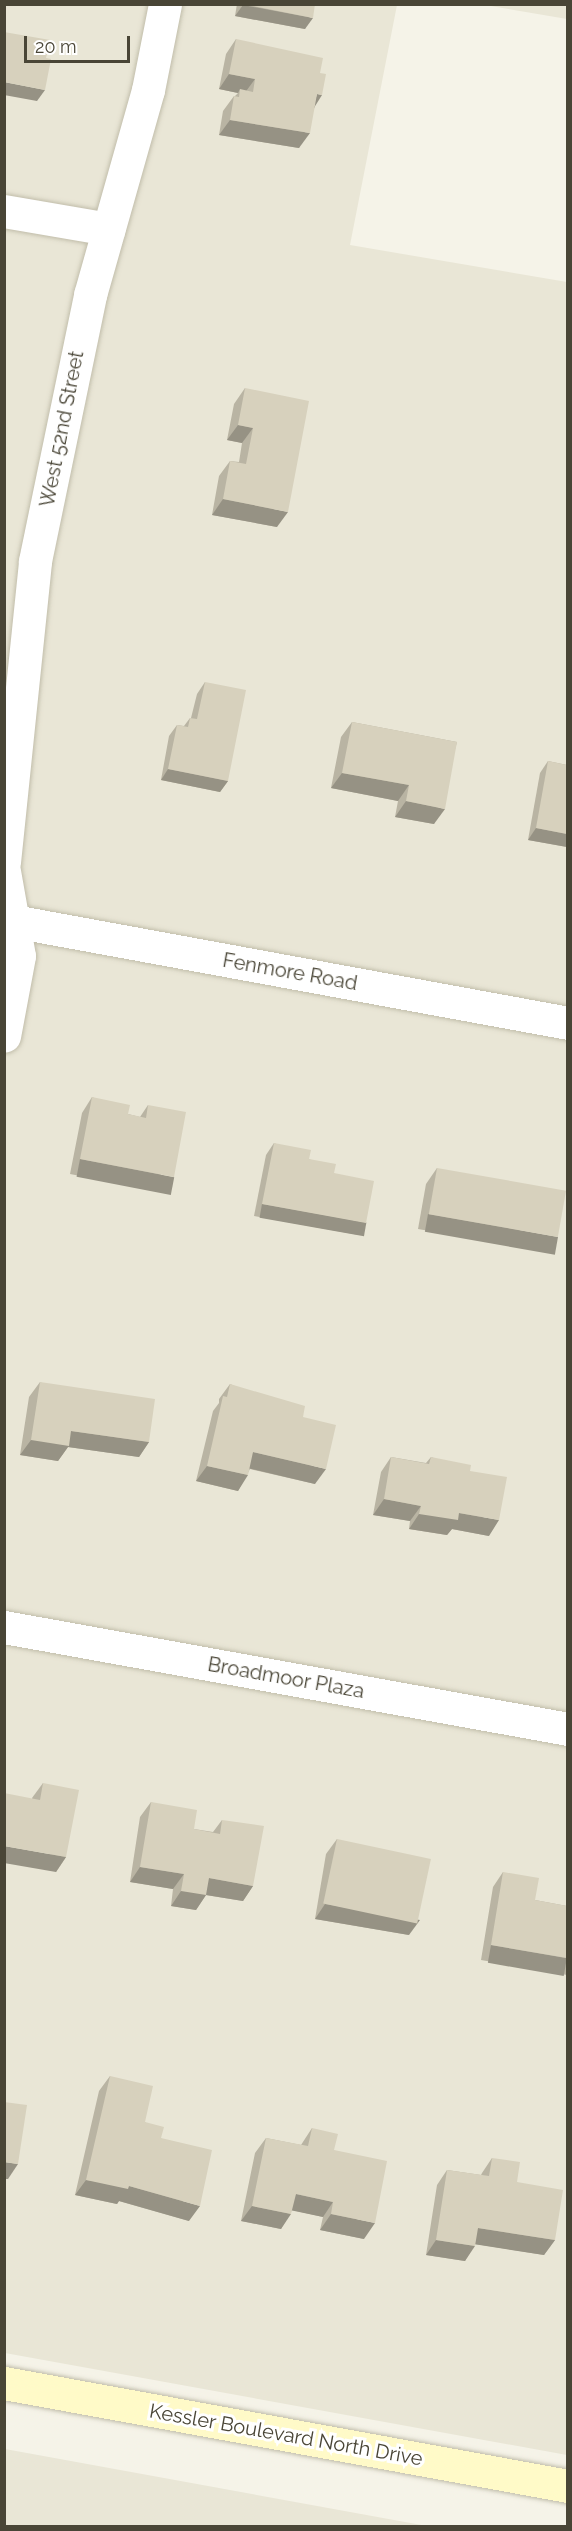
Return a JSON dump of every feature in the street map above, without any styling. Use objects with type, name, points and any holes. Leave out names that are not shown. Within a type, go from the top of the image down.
[{"type":"main road","name":"Kessler Boulevard North Drive","points":[[4,2383],[567,2486]]},
{"type":"street","name":"West 52nd Street","points":[[4,862],[9,773],[35,561],[90,295],[148,90],[165,4]]},
{"type":"street","points":[[4,211],[108,229]]},
{"type":"street","points":[[4,871],[19,956],[4,1036]]},
{"type":"street","name":"Fenmore Road","points":[[13,921],[567,1023]]},
{"type":"street","name":"Broadmoor Plaza","points":[[4,1627],[567,1729]]},
{"type":"shaded area","points":[[4,5],[397,5],[350,245],[567,282],[567,2455],[5,2353]]},
{"type":"shaded area","points":[[485,5],[567,5],[567,19]]},
{"type":"shaded area","points":[[5,2449],[427,2526],[5,2526]]},
{"type":"building","points":[[243,4],[315,4],[313,18]]},
{"type":"building","points":[[4,32],[50,40],[46,58],[51,59],[45,90],[4,82]]},
{"type":"building","points":[[236,39],[323,58],[320,73],[326,74],[322,95],[317,94],[310,133],[230,120],[234,96],[239,97],[240,89],[253,92],[255,79],[229,74]]},
{"type":"building","points":[[245,388],[309,401],[288,512],[223,499],[230,461],[246,464],[253,428],[238,425]]},
{"type":"building","points":[[205,682],[246,690],[228,781],[168,769],[177,725],[188,727],[190,718],[197,719]]},
{"type":"building","points":[[352,722],[457,742],[445,809],[406,801],[409,785],[342,773]]},
{"type":"building","points":[[548,761],[567,765],[567,834],[536,828]]},
{"type":"building","points":[[92,1097],[130,1105],[128,1114],[146,1118],[148,1105],[186,1112],[174,1177],[80,1159]]},
{"type":"building","points":[[274,1143],[311,1150],[309,1159],[336,1164],[334,1173],[374,1181],[366,1223],[262,1204]]},
{"type":"building","points":[[437,1168],[566,1191],[558,1237],[429,1214]]},
{"type":"building","points":[[40,1382],[155,1399],[149,1442],[71,1431],[69,1446],[31,1440]]},
{"type":"building","points":[[230,1384],[305,1406],[303,1417],[336,1425],[326,1469],[253,1452],[248,1475],[207,1466],[223,1396],[227,1397]]},
{"type":"building","points":[[391,1457],[429,1464],[431,1457],[471,1465],[470,1471],[507,1477],[499,1520],[459,1513],[458,1520],[419,1514],[421,1506],[384,1499]]},
{"type":"building","points":[[43,1783],[79,1790],[66,1857],[4,1846],[4,1793],[40,1800]]},
{"type":"building","points":[[151,1802],[197,1810],[194,1829],[220,1834],[222,1820],[264,1826],[253,1886],[209,1878],[206,1895],[181,1891],[184,1874],[140,1867]]},
{"type":"building","points":[[337,1839],[431,1859],[417,1924],[323,1904]]},
{"type":"building","points":[[503,1872],[539,1878],[535,1900],[567,1906],[567,1958],[491,1945]]},
{"type":"building","points":[[110,2076],[153,2086],[145,2122],[164,2127],[161,2138],[212,2150],[200,2206],[129,2186],[128,2189],[86,2180]]},
{"type":"building","points":[[4,2102],[27,2105],[18,2164],[4,2162]]},
{"type":"building","points":[[312,2128],[338,2134],[334,2150],[387,2161],[375,2223],[331,2214],[333,2202],[296,2194],[291,2214],[252,2206],[266,2138],[308,2146]]},
{"type":"building","points":[[492,2158],[520,2162],[517,2182],[563,2190],[555,2240],[478,2228],[475,2246],[436,2240],[447,2170],[489,2176]]}]
